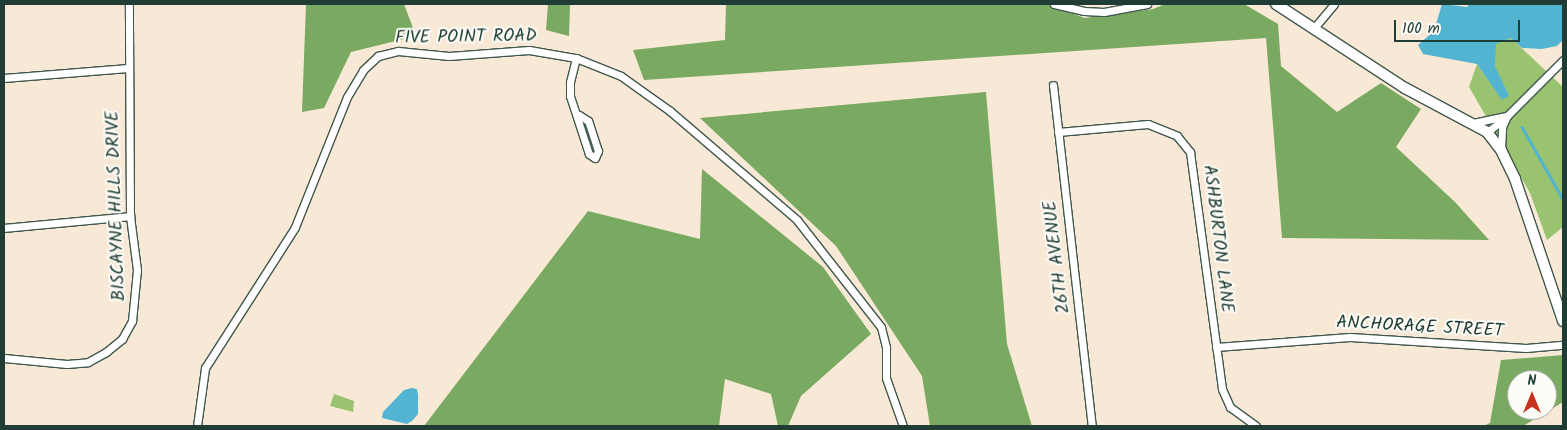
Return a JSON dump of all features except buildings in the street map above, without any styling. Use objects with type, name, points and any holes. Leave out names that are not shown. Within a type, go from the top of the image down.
[{"type":"street","name":"BISCAYNE HILLS DRIVE","points":[[4,358],[78,364],[106,352],[122,339],[132,321],[136,301],[137,270],[130,216],[129,4]]},
{"type":"street","points":[[1054,4],[1084,11],[1104,12],[1147,4]]},
{"type":"street","points":[[1276,4],[1405,88],[1487,132],[1501,150],[1515,179],[1563,321]]},
{"type":"street","points":[[1314,28],[1334,4]]},
{"type":"street","name":"FIVE POINT ROAD","points":[[197,426],[202,378],[208,362],[295,228],[347,97],[370,62],[378,56],[398,51],[449,56],[529,50],[576,58],[621,76],[670,112],[812,236],[881,327],[886,346],[887,384],[903,426]]},
{"type":"street","points":[[576,58],[570,89],[579,115],[578,124],[583,138],[589,154],[596,160],[598,151],[588,121],[579,115]]},
{"type":"street","points":[[1487,132],[1507,116],[1563,60]]},
{"type":"street","points":[[4,78],[128,68]]},
{"type":"street","name":"26TH AVENUE","points":[[1053,85],[1092,426]]},
{"type":"street","points":[[1473,123],[1507,116]]},
{"type":"street","points":[[1501,150],[1502,127],[1507,116]]},
{"type":"street","name":"ASHBURTON LANE","points":[[1058,132],[1148,124],[1177,136],[1190,152],[1224,398],[1230,407],[1256,426]]},
{"type":"street","points":[[583,138],[592,135]]},
{"type":"street","points":[[4,228],[130,216]]},
{"type":"street","name":"ANCHORAGE STREET","points":[[1216,346],[1350,337],[1526,348],[1563,346]]},
{"type":"green space","points":[[306,4],[404,4],[416,36],[351,52],[324,108],[302,112]]},
{"type":"green space","points":[[548,4],[570,4],[569,36],[546,30]]},
{"type":"green space","points":[[726,4],[1047,4],[1085,18],[1153,9],[1165,4],[1244,4],[1278,24],[1281,66],[1337,112],[1381,83],[1421,109],[1396,147],[1455,202],[1489,240],[1282,238],[1266,38],[644,80],[633,50],[725,40]]},
{"type":"green space","points":[[1511,38],[1563,87],[1563,227],[1547,240],[1530,193],[1469,87],[1477,64],[1502,99],[1495,66],[1495,44]]},
{"type":"green space","points":[[986,92],[1007,344],[1032,426],[930,426],[922,376],[836,246],[700,118]]},
{"type":"green space","points":[[702,169],[823,267],[871,334],[801,396],[788,426],[778,426],[771,394],[725,379],[719,426],[424,426],[588,211],[700,239]]},
{"type":"green space","points":[[1563,355],[1563,402],[1557,406],[1557,370],[1507,370],[1507,420],[1533,420],[1523,426],[1483,426],[1490,423],[1501,360]]},
{"type":"green space","points":[[334,394],[354,401],[353,412],[330,406]]},
{"type":"water","points":[[1442,4],[1467,7],[1469,4],[1563,4],[1563,40],[1557,46],[1542,49],[1522,48],[1511,38],[1496,44],[1495,66],[1509,96],[1502,100],[1477,64],[1423,54],[1418,45],[1434,31]]},
{"type":"water","points":[[417,389],[418,395],[418,414],[413,420],[407,424],[382,418],[383,412],[404,390]]},
{"type":"waterway","points":[[1522,127],[1563,199]]}]
